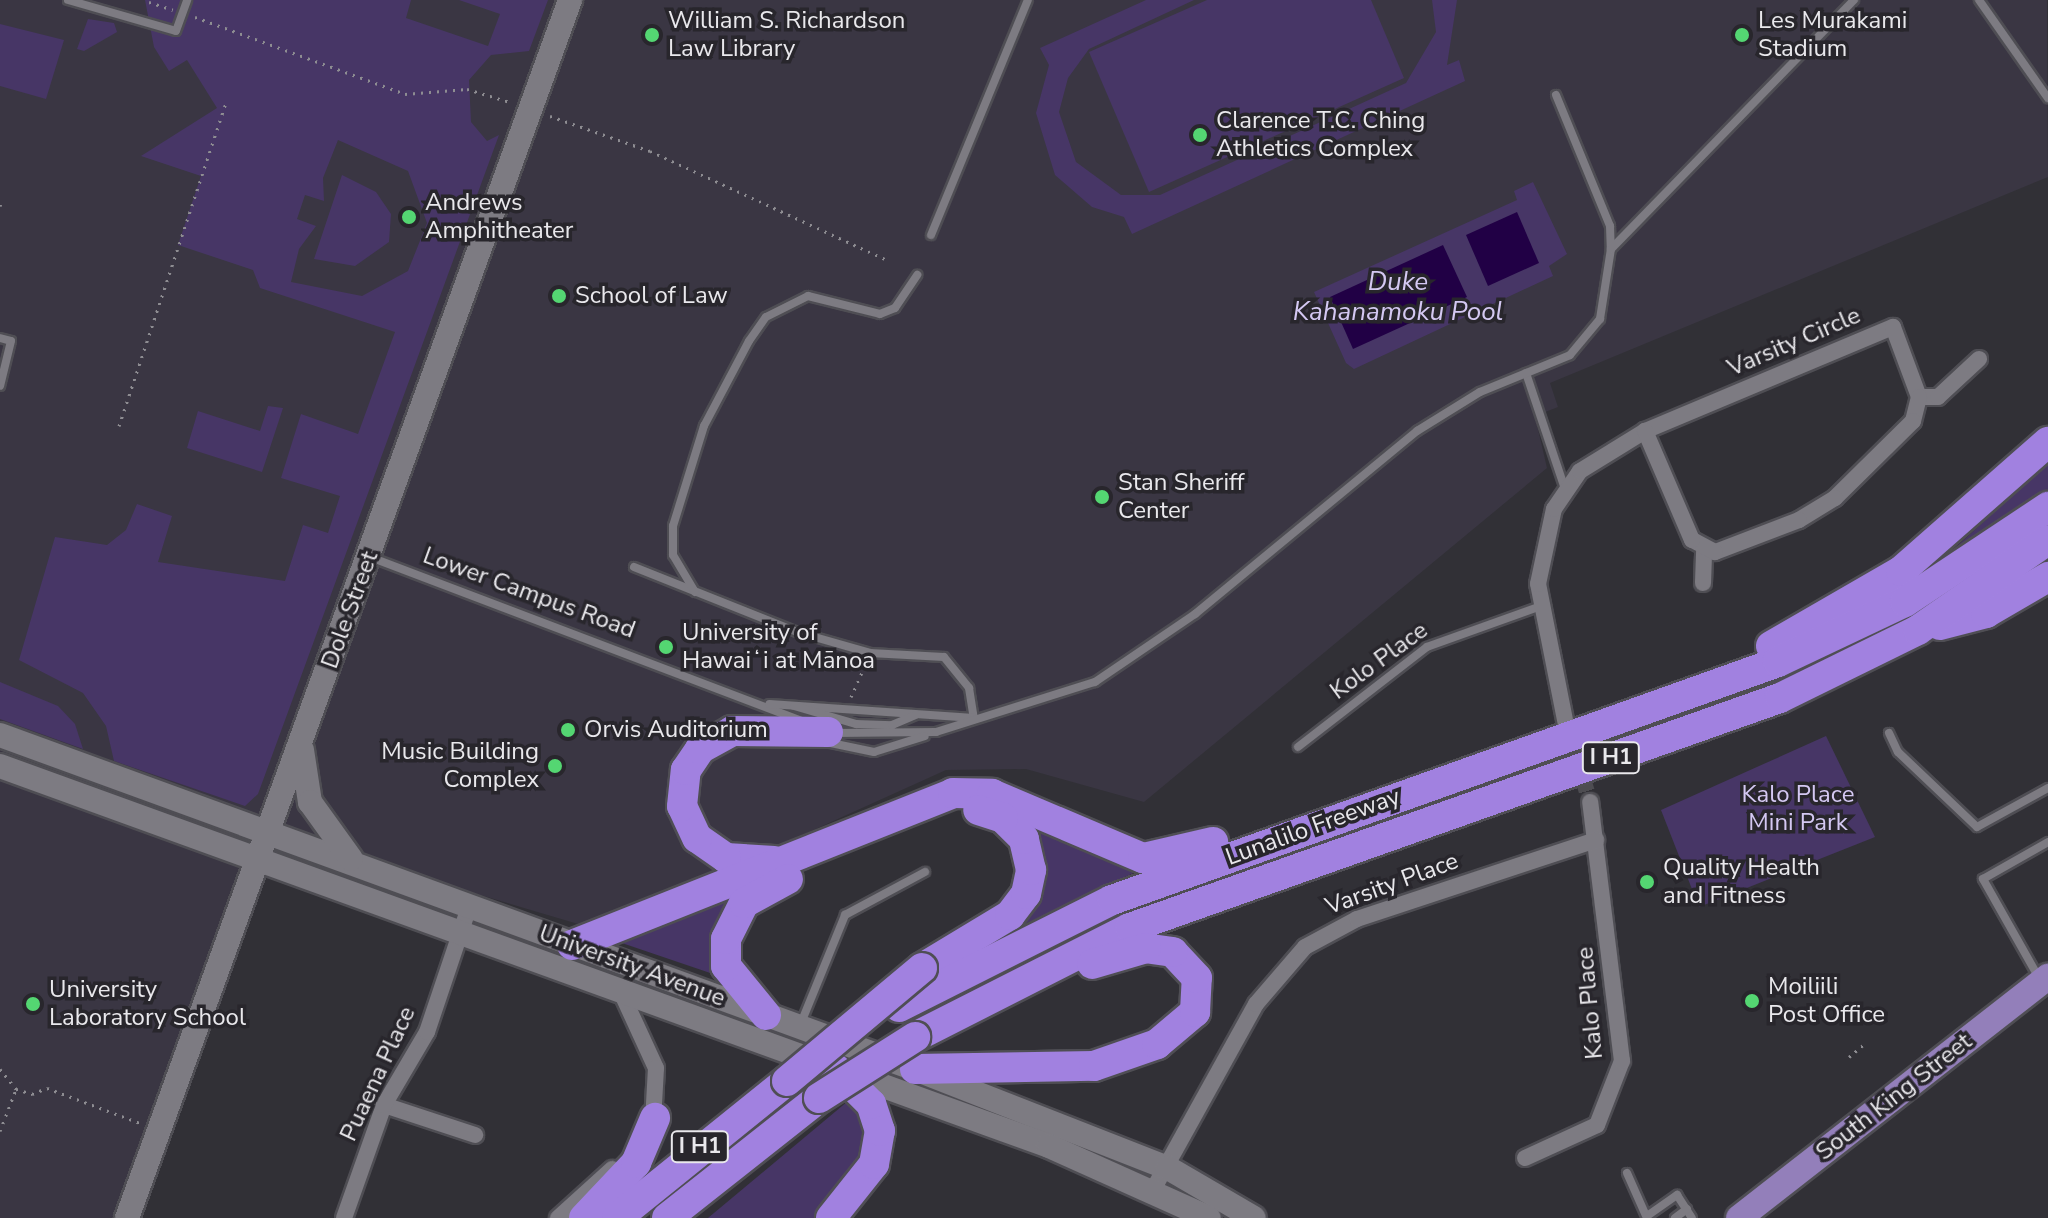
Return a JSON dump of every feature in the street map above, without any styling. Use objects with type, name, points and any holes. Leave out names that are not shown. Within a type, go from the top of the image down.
[{"type":"highway","points":[[1654,711],[1901,571],[2048,442]]},
{"type":"highway","name":"Lunalilo Freeway","points":[[617,1218],[787,1081],[899,1007],[1112,900],[1337,818],[1654,711],[1905,602],[2048,507]]},
{"type":"highway","name":"Lunalilo Freeway","points":[[667,1218],[826,1101],[850,1071],[955,1013],[1130,928],[1780,698],[1918,630],[2048,540]]},
{"type":"highway","points":[[1918,630],[1986,613],[2048,577]]},
{"type":"highway","points":[[788,861],[715,853],[690,828],[681,794],[692,759],[720,735],[792,717],[828,732]]},
{"type":"highway","points":[[572,945],[969,791],[992,794],[1143,858],[1337,818]]},
{"type":"highway","points":[[766,1015],[726,966],[729,925],[744,903],[948,812],[995,813],[1027,849],[1026,894],[1010,915],[922,968],[787,1081]]},
{"type":"highway","points":[[915,1069],[1117,1061],[1177,1032],[1195,1012],[1199,986],[1181,957],[1146,948],[955,1013]]},
{"type":"highway","points":[[831,1218],[874,1164],[880,1131],[871,1104],[850,1071]]},
{"type":"highway","points":[[697,1218],[826,1101]]},
{"type":"highway","points":[[584,1218],[636,1163],[655,1118]]},
{"type":"main road","name":"Dole Street","points":[[127,1218],[256,860],[302,744],[570,0]]},
{"type":"main road","name":"University Avenue","points":[[0,735],[353,861],[572,945],[915,1069],[1254,1218]]},
{"type":"main road","points":[[302,744],[310,802],[353,861]]},
{"type":"main road","name":"University Avenue","points":[[0,766],[621,992],[1161,1178],[1209,1218]]},
{"type":"main road","name":"South King Street","points":[[1739,1218],[2044,980]]},
{"type":"street","name":"Varsity Circle","points":[[1538,607],[1544,543],[1565,489],[1596,458],[1645,431],[1893,327],[1919,397]]},
{"type":"street","points":[[1645,431],[1692,540],[1704,550],[1722,550],[1799,520],[1835,498],[1913,421],[1919,397],[1938,397],[1979,359]]},
{"type":"street","points":[[1703,583],[1704,550]]},
{"type":"street","points":[[1538,607],[1566,725]]},
{"type":"street","points":[[1590,802],[1596,840]]},
{"type":"street","name":"Kalo Place","points":[[1525,1158],[1597,1125],[1618,1081],[1617,997],[1596,840]]},
{"type":"street","name":"Varsity Place","points":[[1161,1178],[1262,994],[1305,947],[1357,919],[1596,840]]},
{"type":"street","name":"Puaena Place","points":[[344,1218],[384,1105],[427,1032],[470,904]]},
{"type":"street","points":[[558,1218],[630,1154],[655,1118],[656,1068],[621,992]]},
{"type":"street","points":[[384,1105],[475,1135]]},
{"type":"lane","points":[[68,0],[176,31],[187,0]]},
{"type":"lane","points":[[931,235],[1028,0]]},
{"type":"lane","points":[[1611,249],[1854,0]]},
{"type":"lane","points":[[1979,0],[2048,98]]},
{"type":"lane","points":[[1556,95],[1610,226],[1611,249]]},
{"type":"lane","name":"Lower Campus Road","points":[[369,556],[765,705],[828,732],[936,732],[1095,682],[1195,614],[1417,431],[1590,339],[1611,249]]},
{"type":"lane","points":[[698,596],[673,555],[673,526],[704,426],[749,341],[766,317],[808,296],[880,314],[895,308],[917,275]]},
{"type":"lane","points":[[0,338],[11,341],[0,386]]},
{"type":"lane","points":[[1526,373],[1565,489]]},
{"type":"lane","points":[[634,567],[698,596],[870,653],[944,657],[969,688],[974,718],[847,707],[792,717]]},
{"type":"lane","name":"Kolo Place","points":[[1298,747],[1444,637],[1538,607]]},
{"type":"lane","points":[[765,705],[792,717],[856,724],[892,725],[921,713]]},
{"type":"lane","points":[[765,705],[874,752],[936,732]]},
{"type":"lane","points":[[1889,733],[1898,752],[1977,827],[2048,788]]},
{"type":"lane","points":[[2044,980],[1983,879],[2048,842]]},
{"type":"lane","points":[[799,1027],[845,915],[925,872]]},
{"type":"lane","points":[[1627,1173],[1647,1217],[1677,1195],[1692,1218]]},
{"type":"lane","points":[[1675,1218],[1687,1209]]},
{"type":"path","points":[[149,2],[405,94],[467,89],[510,102]]},
{"type":"path","points":[[119,426],[226,103]]},
{"type":"path","points":[[550,116],[650,151],[885,259]]},
{"type":"path","points":[[847,707],[870,653]]},
{"type":"path","points":[[1849,1057],[1867,1042]]},
{"type":"path","points":[[0,1069],[16,1089],[32,1094],[47,1088],[158,1130]]},
{"type":"path","points":[[0,1131],[16,1089]]},
{"type":"shaded area","name":"University of Hawaiʻi at Mānoa","points":[[0,0],[2047,0],[2048,177],[1550,383],[1558,407],[1535,416],[1547,468],[1144,802],[1026,769],[946,770],[595,929],[267,832],[127,1218],[0,1218]]},
{"type":"green space","points":[[145,0],[411,0],[406,18],[488,46],[500,14],[459,0],[548,0],[529,51],[491,55],[469,80],[471,122],[487,141],[499,135],[258,794],[245,806],[114,761],[106,726],[83,693],[19,660],[55,537],[107,545],[126,530],[137,504],[172,516],[158,562],[285,581],[303,525],[328,533],[340,496],[281,478],[301,414],[358,434],[395,332],[260,288],[253,270],[178,245],[201,176],[141,156],[217,108],[187,60],[169,71],[154,47]],"holes":[[[338,140],[408,171],[427,223],[408,271],[362,296],[291,282],[299,249],[316,226],[297,219],[305,195],[324,201],[323,178]]]},
{"type":"green space","points":[[1146,0],[1194,0],[1089,49],[1068,78],[1059,112],[1076,162],[1121,195],[1160,195],[1406,83],[1436,32],[1432,0],[1457,0],[1447,65],[1459,60],[1465,81],[1132,234],[1124,217],[1092,207],[1055,175],[1036,113],[1049,65],[1040,48]]},
{"type":"green space","name":"Clarence T.C. Ching Athletics Complex","points":[[1207,0],[1371,0],[1404,78],[1149,192],[1089,52]]},
{"type":"green space","points":[[88,19],[114,23],[117,32],[84,51],[77,49]]},
{"type":"green space","points":[[0,24],[64,40],[46,99],[0,86]]},
{"type":"green space","points":[[342,175],[376,192],[391,214],[389,242],[355,266],[314,259]]},
{"type":"green space","points":[[1533,182],[1567,254],[1549,266],[1553,276],[1354,369],[1346,363],[1314,292],[1517,200],[1514,191]]},
{"type":"green space","points":[[268,406],[283,408],[262,472],[187,448],[198,411],[260,431]]},
{"type":"green space","points":[[2048,460],[2048,491],[1946,556],[1990,516]]},
{"type":"green space","points":[[0,682],[58,706],[75,724],[83,749],[0,719]]},
{"type":"green space","name":"Kalo Place Mini Park","points":[[1826,736],[1875,837],[1699,907],[1661,810]]},
{"type":"green space","points":[[959,799],[985,801],[1140,870],[946,961],[1019,917],[1038,874],[1030,840],[1018,824],[1001,810],[963,802],[738,900],[718,939],[722,977],[616,941]]},
{"type":"green space","points":[[860,1091],[884,1118],[827,1218],[708,1218]]},
{"type":"water","name":"Duke Kahanamoku Pool","points":[[1517,212],[1539,263],[1488,286],[1466,235]]},
{"type":"water","name":"Duke Kahanamoku Pool","points":[[1443,245],[1467,297],[1353,349],[1330,297]]},
{"type":"tunnel","points":[[1568,730],[1590,802]]},
{"type":"place","name":"William S. Richardson Law Library","points":[[652,35]]},
{"type":"place","name":"Les Murakami Stadium","points":[[1742,35]]},
{"type":"place","name":"Clarence T.C. Ching Athletics Complex","points":[[1200,135]]},
{"type":"place","name":"Andrews Amphitheater","points":[[409,217]]},
{"type":"place","name":"School of Law","points":[[559,296]]},
{"type":"place","name":"Stan Sheriff Center","points":[[1102,497]]},
{"type":"place","name":"University of Hawaiʻi at Mānoa","points":[[666,647]]},
{"type":"place","name":"Orvis Auditorium","points":[[568,730]]},
{"type":"place","name":"Music Building Complex","points":[[555,766]]},
{"type":"place","name":"Quality Health and Fitness","points":[[1647,882]]},
{"type":"place","name":"Moiliili Post Office","points":[[1752,1001]]},
{"type":"place","name":"University Laboratory School","points":[[33,1004]]}]
